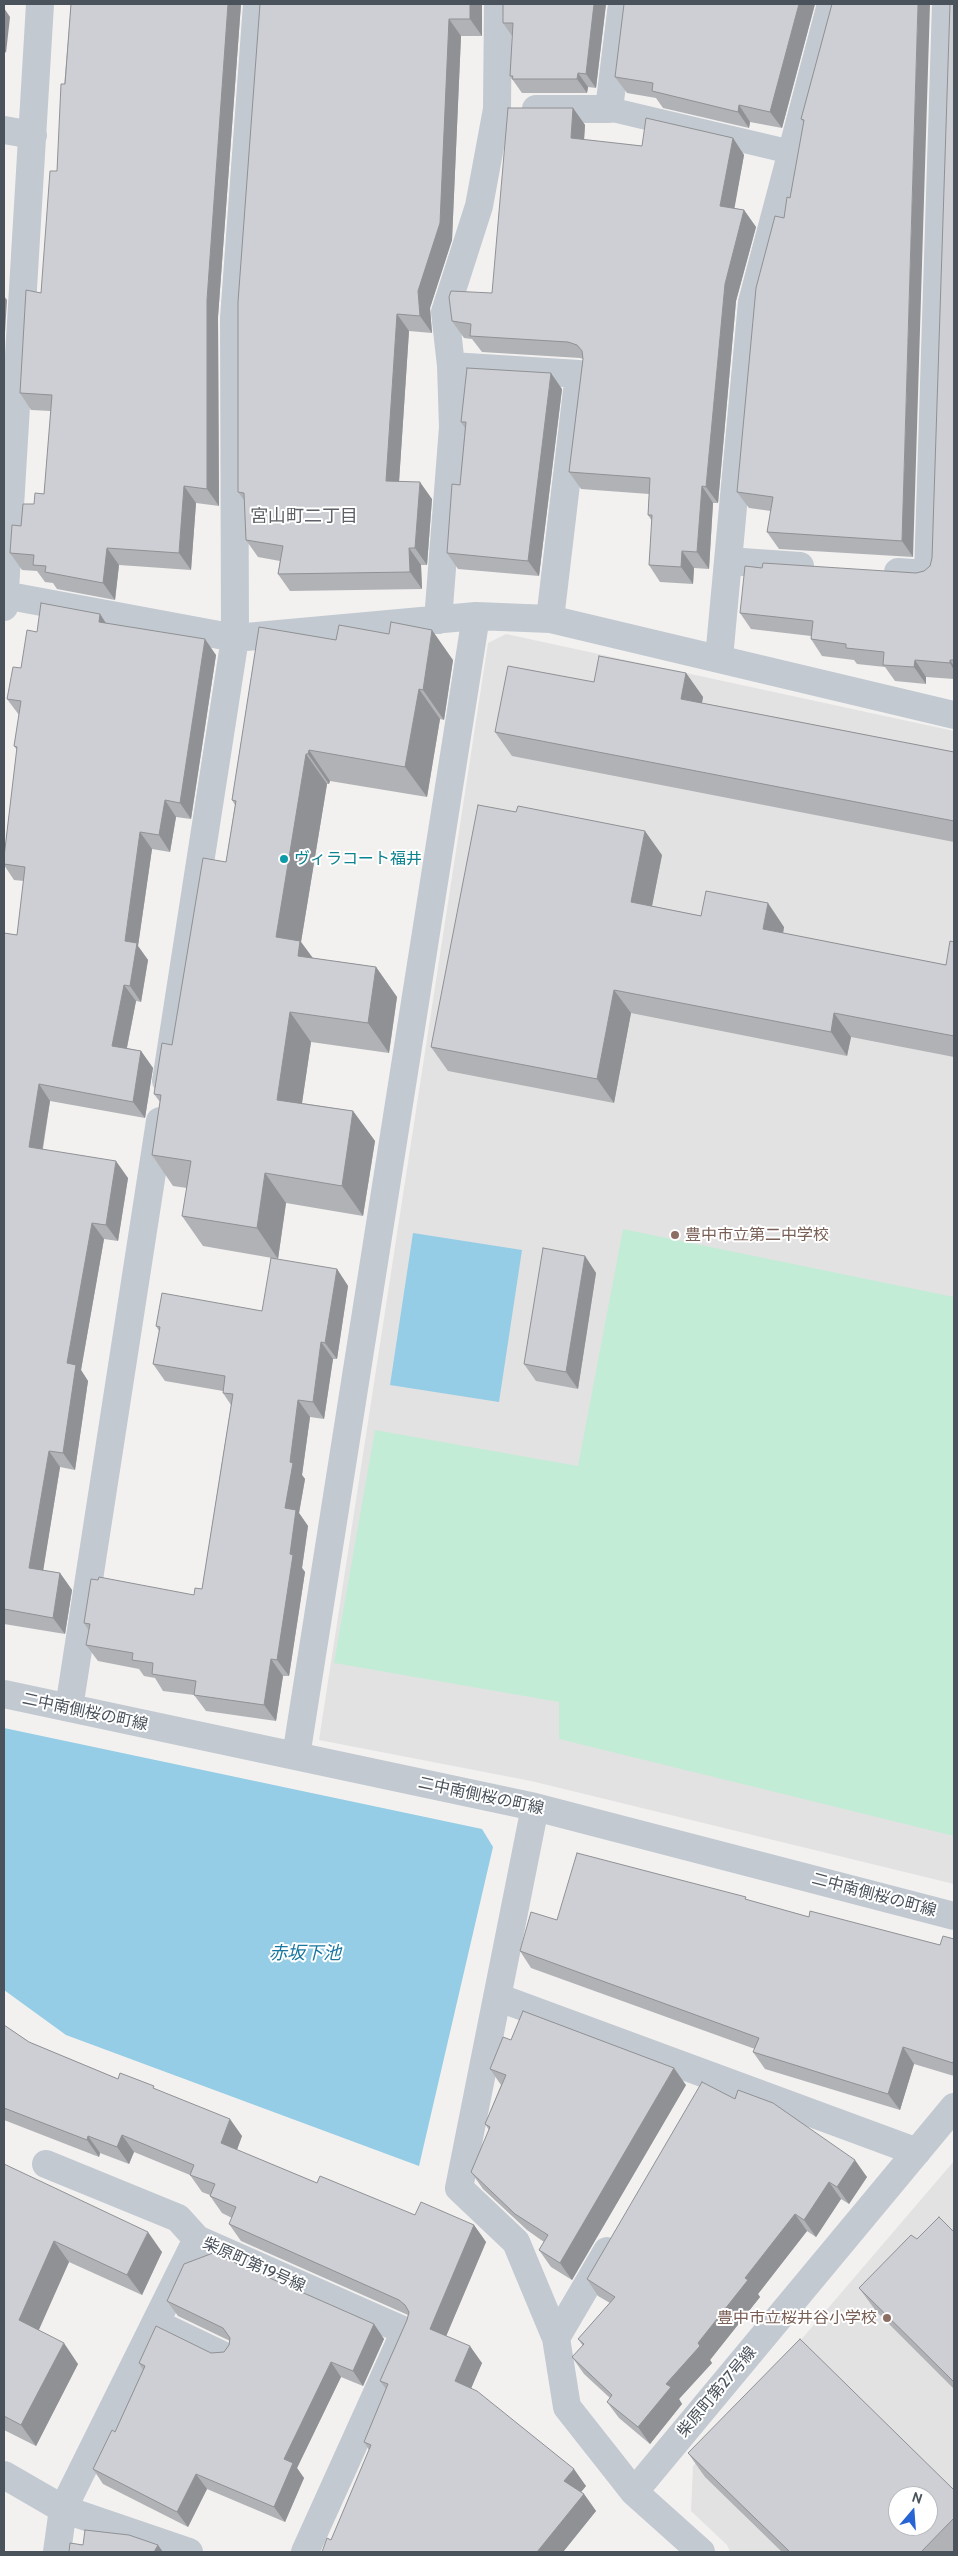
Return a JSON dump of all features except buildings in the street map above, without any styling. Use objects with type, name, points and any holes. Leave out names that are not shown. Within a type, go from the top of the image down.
[{"type":"street","points":[[40,4],[33,135],[11,366],[4,599],[235,638],[476,616],[550,618],[954,714]]},
{"type":"street","points":[[69,1708],[235,638],[234,318],[257,4]]},
{"type":"street","points":[[438,620],[453,427],[451,366],[445,312],[479,206],[497,109],[498,4]]},
{"type":"street","points":[[497,109],[608,109],[622,4]]},
{"type":"street","points":[[719,658],[752,302],[831,4]]},
{"type":"street","points":[[871,570],[928,574],[946,4]]},
{"type":"street","points":[[4,130],[33,135]]},
{"type":"street","points":[[451,366],[579,374],[550,618]]},
{"type":"street","points":[[728,561],[823,567]]},
{"type":"street","points":[[296,1756],[476,616]]},
{"type":"street","name":"二中南側桜の町線","points":[[4,1694],[535,1807],[954,1916]]},
{"type":"street","points":[[535,1807],[460,2188],[516,2242],[556,2338],[567,2407],[634,2492],[701,2552]]},
{"type":"street","points":[[497,1997],[917,2152]]},
{"type":"street","points":[[695,2100],[710,2075]]},
{"type":"street","name":"柴原町第27号線","points":[[634,2492],[954,2107]]},
{"type":"street","points":[[46,2164],[178,2218],[197,2239]]},
{"type":"street","points":[[556,2338],[620,2228]]},
{"type":"street","name":"柴原町第19号線","points":[[57,2552],[63,2509],[197,2239],[405,2331],[305,2552]]},
{"type":"street","points":[[4,2475],[63,2509],[189,2552]]},
{"type":"lane","points":[[608,109],[792,152]]},
{"type":"lane","points":[[156,2321],[227,2354]]},
{"type":"shaded area","name":"豊中市立第二中学校","points":[[506,634],[954,731],[954,1884],[531,1781],[319,1740],[488,643]]},
{"type":"shaded area","name":"豊中市立桜井谷小学校","points":[[954,2161],[954,2552],[730,2552],[727,2545],[691,2511],[693,2466]]},
{"type":"green space","points":[[623,1229],[954,1297],[954,1836],[559,1739],[559,1702],[334,1663],[375,1430],[578,1466]]},
{"type":"water","points":[[413,1233],[522,1250],[499,1402],[390,1385]]},
{"type":"water","name":"赤坂下池","points":[[4,1728],[482,1829],[493,1847],[419,2166],[66,2035],[4,1990]]},
{"type":"place","name":"ヴィラコート福井","points":[[284,859]]},
{"type":"place","name":"豊中市立第二中学校","points":[[675,1235]]},
{"type":"place","name":"豊中市立桜井谷小学校","points":[[887,2318]]},
{"type":"district","name":"宮山町二丁目","points":[[304,517]]}]
